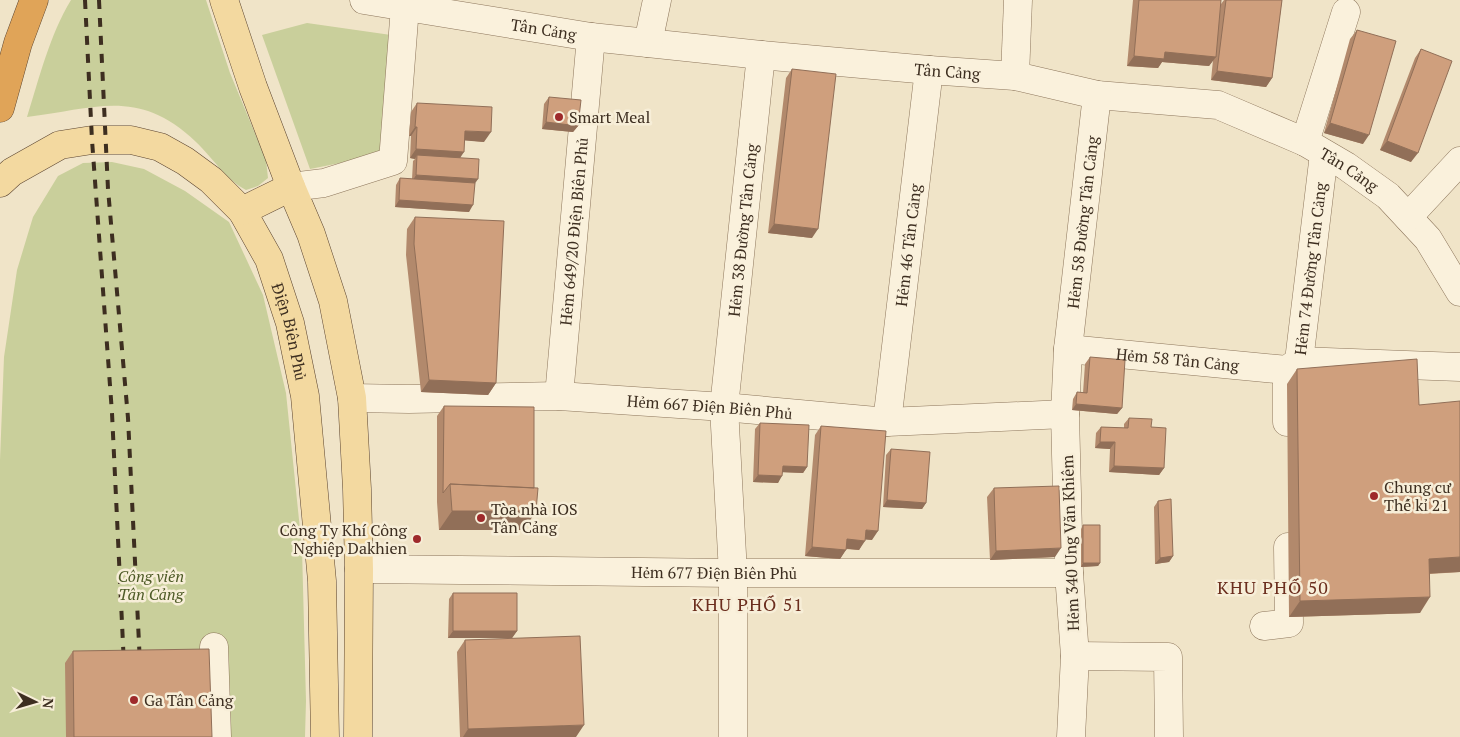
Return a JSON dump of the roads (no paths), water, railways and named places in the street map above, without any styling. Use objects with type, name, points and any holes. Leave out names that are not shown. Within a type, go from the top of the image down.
[{"type":"highway","points":[[0,108],[18,43],[34,0]]},
{"type":"main road","points":[[224,0],[253,87],[311,234],[334,301],[352,398],[358,490],[358,737]]},
{"type":"main road","name":"Điện Biên Phủ","points":[[0,183],[12,172],[60,145],[92,140],[130,140],[160,147],[185,161],[211,180],[242,211],[269,259],[290,323],[305,396],[322,581],[325,737]]},
{"type":"main road","points":[[242,211],[291,187]]},
{"type":"street","name":"Tân Cảng","points":[[364,0],[591,37],[761,55],[1015,76],[1097,95],[1218,105],[1315,148],[1346,166],[1388,196],[1428,239],[1459,288]]},
{"type":"street","points":[[648,43],[657,0]]},
{"type":"street","points":[[1015,76],[1018,0]]},
{"type":"street","points":[[291,187],[324,183],[393,161],[405,7]]},
{"type":"street","name":"Hẻm 74 Đường Tân Cảng","points":[[1287,442],[1315,148],[1346,12]]},
{"type":"street","name":"Hẻm 649/20 Điện Biên Phủ","points":[[559,396],[591,37]]},
{"type":"street","name":"Hẻm 38 Đường Tân Cảng","points":[[734,737],[733,573],[724,407],[761,55]]},
{"type":"street","name":"Hẻm 46 Tân Cảng","points":[[887,422],[929,70]]},
{"type":"street","name":"Hẻm 58 Đường Tân Cảng","points":[[1068,349],[1097,95]]},
{"type":"street","points":[[1408,217],[1460,161]]},
{"type":"street","name":"Hẻm 58 Tân Cảng","points":[[1068,349],[1293,365]]},
{"type":"street","name":"Hẻm 340 Ung Văn Khiêm","points":[[1068,349],[1065,414],[1069,572],[1075,656],[1071,737]]},
{"type":"street","points":[[1293,365],[1460,367]]},
{"type":"street","name":"Hẻm 667 Điện Biên Phủ","points":[[352,398],[409,399],[559,396],[724,407],[887,422],[1065,414]]},
{"type":"street","points":[[1264,626],[1289,623],[1288,520]]},
{"type":"street","name":"Hẻm 677 Điện Biên Phủ","points":[[359,569],[733,573],[1069,572]]},
{"type":"street","points":[[214,647],[217,737]]},
{"type":"street","points":[[1075,656],[1168,658],[1169,737]]},
{"type":"railway","points":[[85,0],[92,140],[112,413],[124,665]]},
{"type":"railway","points":[[99,0],[108,189],[128,418],[140,664]]},
{"type":"place","name":"Smart Meal","points":[[559,117]]},
{"type":"place","name":"Chung cư Thế kỉ 21","points":[[1374,496]]},
{"type":"place","name":"Tòa nhà IOS Tân Cảng","points":[[481,518]]},
{"type":"place","name":"Công Ty Khí Công Nghiệp Dakhien","points":[[417,539]]},
{"type":"place","name":"Ga Tân Cảng","points":[[134,700]]},
{"type":"district","name":"KHU PHỐ 50","points":[[1273,588]]},
{"type":"district","name":"KHU PHỐ 51","points":[[748,605]]},
{"type":"park label","name":"Công viên Tân Cảng","points":[[151,585]]}]
